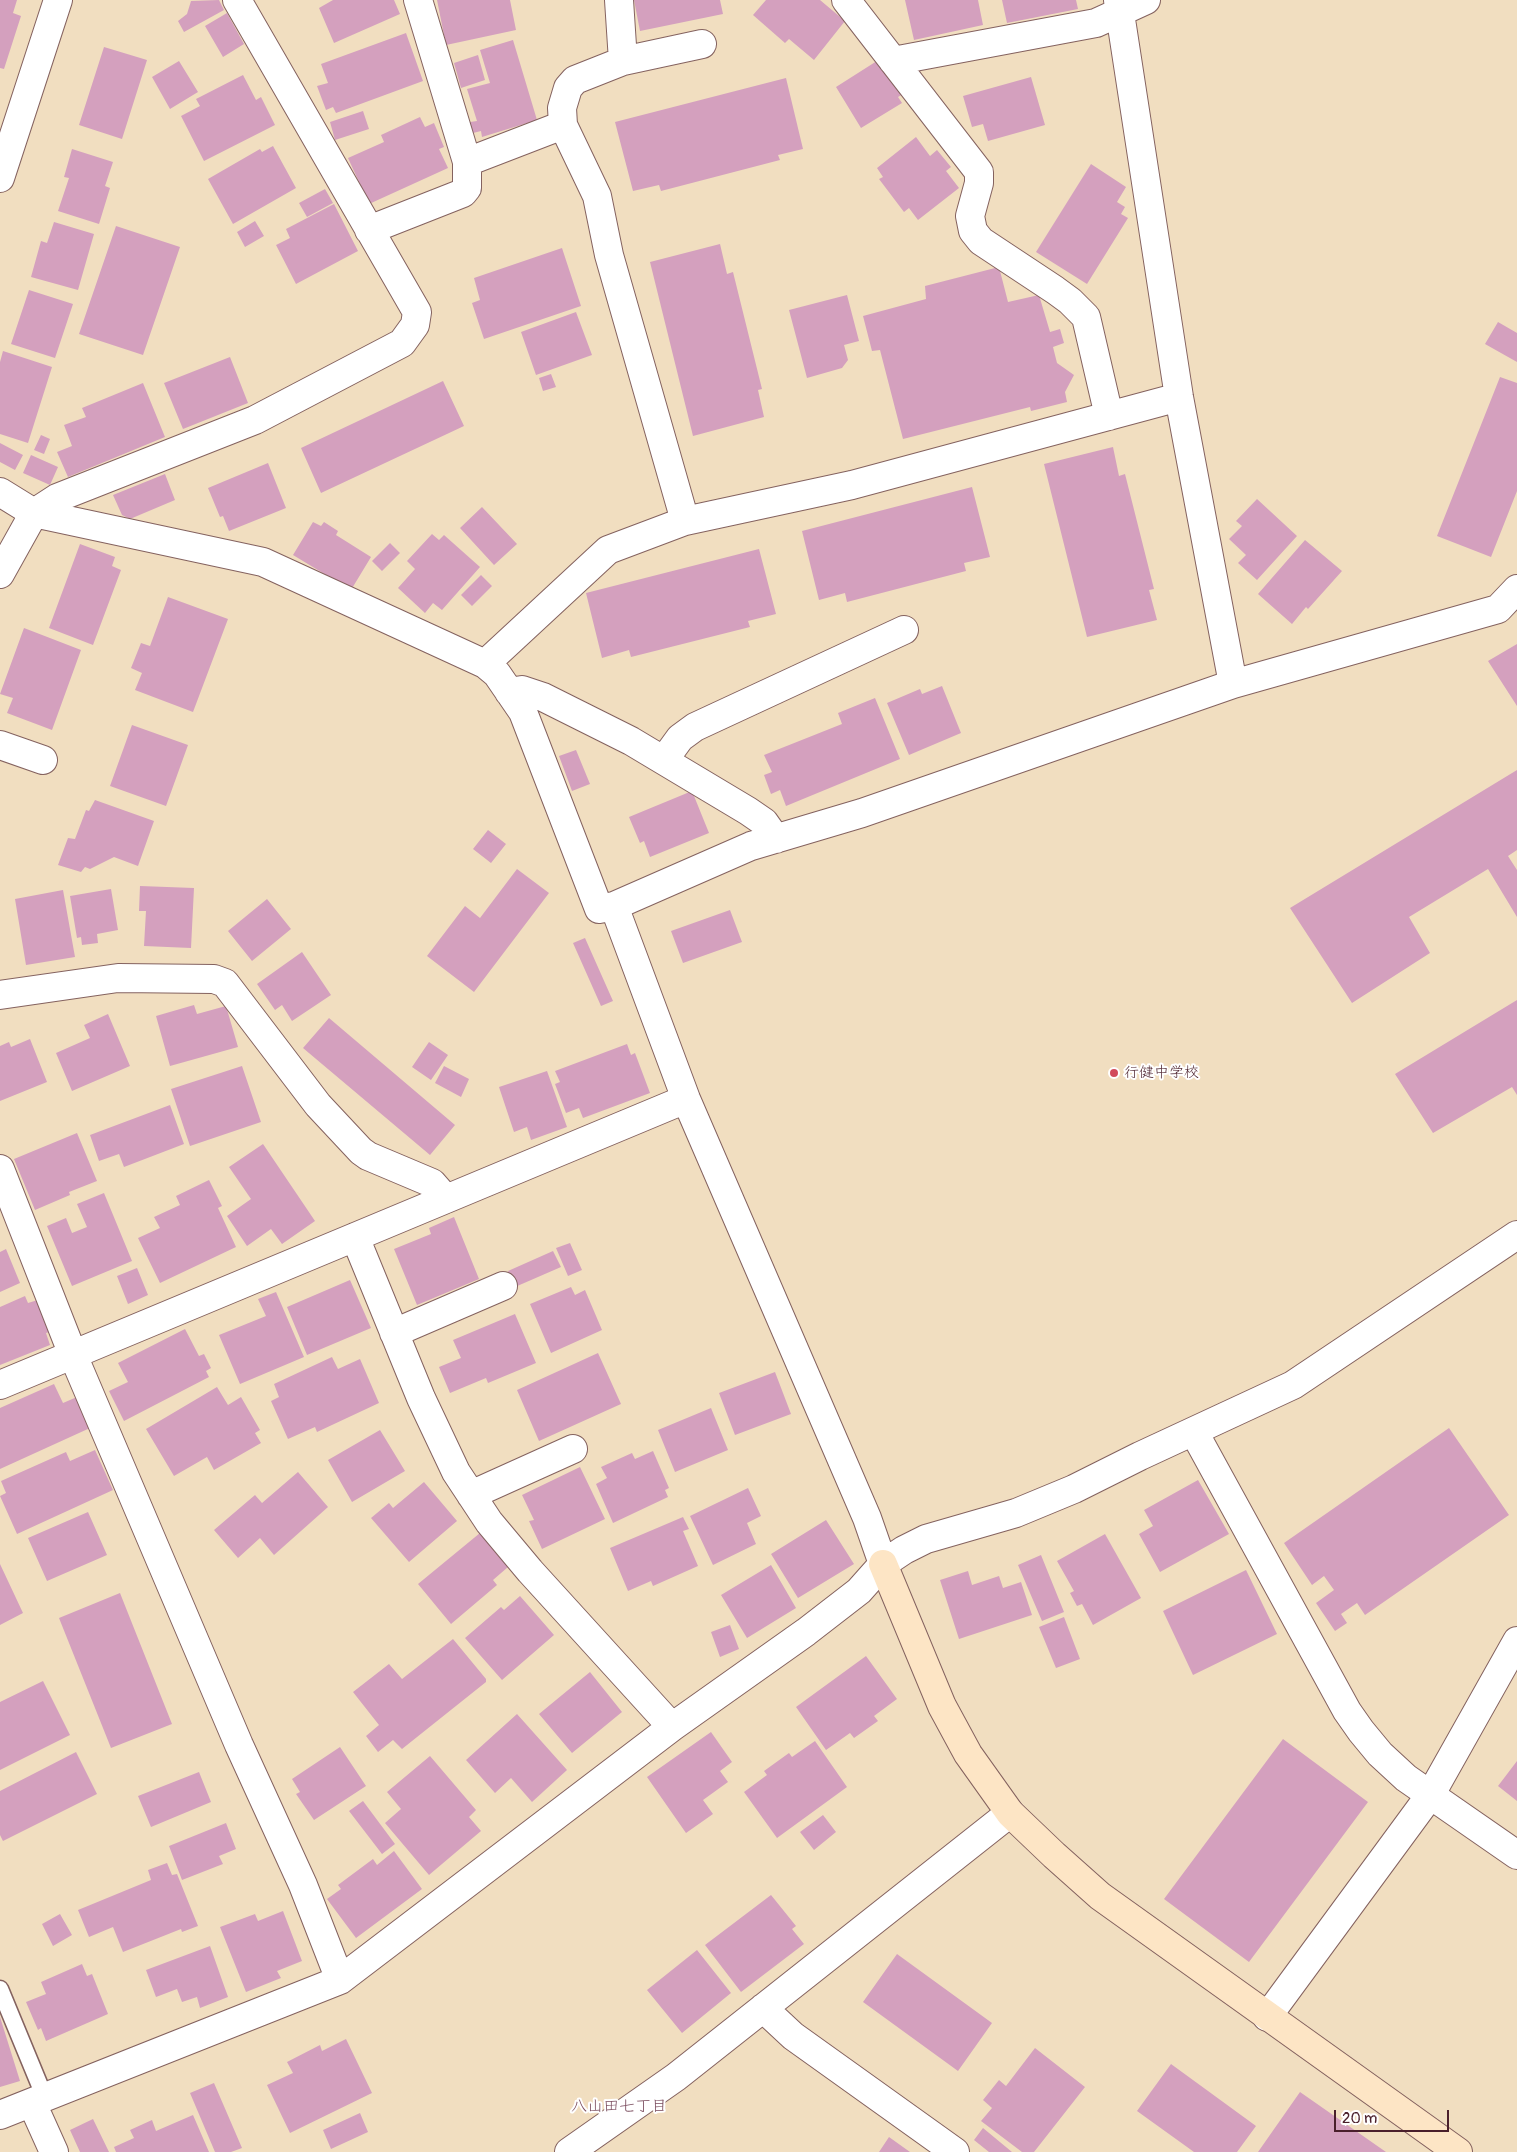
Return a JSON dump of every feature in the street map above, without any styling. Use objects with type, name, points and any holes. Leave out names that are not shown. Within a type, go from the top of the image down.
[{"type":"street","points":[[0,178],[58,0]]},
{"type":"street","points":[[0,574],[34,512],[57,498],[255,420],[402,343],[415,325],[417,312],[237,0]]},
{"type":"street","points":[[369,230],[462,193],[468,188],[467,162],[418,0]]},
{"type":"street","points":[[619,0],[623,60]]},
{"type":"street","points":[[846,0],[979,172],[979,183],[970,216],[974,231],[981,241],[1070,301],[1086,317],[1109,416]]},
{"type":"street","points":[[893,61],[1096,23],[1119,6],[1146,0]]},
{"type":"street","points":[[1119,6],[1179,397],[1233,684]]},
{"type":"street","points":[[685,520],[609,255],[596,196],[563,125],[562,108],[568,88],[575,80],[623,60],[702,44]]},
{"type":"street","points":[[467,162],[563,125]]},
{"type":"street","points":[[485,664],[608,550],[685,520],[852,485],[1179,397]]},
{"type":"street","points":[[0,492],[34,512],[263,562],[485,664],[497,674],[523,712],[599,909],[614,906],[751,846],[862,813],[1233,684],[1498,609],[1517,589]]},
{"type":"street","points":[[664,760],[680,738],[695,727],[904,630]]},
{"type":"street","points":[[509,692],[522,690],[543,697],[664,760],[764,822],[776,839]]},
{"type":"street","points":[[0,745],[43,760]]},
{"type":"street","points":[[614,906],[686,1098],[867,1518],[883,1564],[942,1706],[968,1754],[1010,1813],[1100,1896],[1458,2152]]},
{"type":"street","points":[[0,995],[118,978],[214,979],[225,983],[318,1105],[362,1151],[368,1156],[432,1183],[446,1199]]},
{"type":"street","points":[[0,1385],[686,1098]]},
{"type":"street","points":[[0,1169],[72,1355],[239,1745],[303,1885],[340,1980]]},
{"type":"street","points":[[355,1237],[440,1443],[471,1495],[489,1522],[530,1571],[672,1727]]},
{"type":"street","points":[[0,2115],[340,1980],[672,1727],[806,1632],[859,1591],[883,1564],[926,1539],[1016,1513],[1074,1489],[1293,1385],[1513,1245]]},
{"type":"street","points":[[394,1333],[503,1286]]},
{"type":"street","points":[[1194,1432],[1347,1711],[1380,1754],[1406,1778],[1517,1855]]},
{"type":"street","points":[[471,1495],[573,1449]]},
{"type":"street","points":[[1267,2017],[1431,1794],[1517,1641]]},
{"type":"street","points":[[569,2152],[676,2077],[762,2008],[830,1958],[1010,1813]]},
{"type":"street","points":[[762,2008],[793,2036],[955,2152]]},
{"type":"street","points":[[39,2101],[54,2152]]},
{"type":"lane","points":[[0,1989],[39,2101]]},
{"type":"building","points":[[0,0],[17,0],[13,13],[21,16],[4,69],[0,68]]},
{"type":"building","points":[[219,0],[224,10],[184,32],[178,21],[187,14],[191,1]]},
{"type":"building","points":[[333,0],[394,0],[400,14],[334,43],[319,8]]},
{"type":"building","points":[[437,0],[510,0],[516,30],[446,45]]},
{"type":"building","points":[[634,0],[720,0],[723,14],[640,31]]},
{"type":"building","points":[[766,0],[820,0],[845,21],[814,60],[789,39],[785,43],[753,15]]},
{"type":"building","points":[[905,0],[978,0],[983,25],[914,40]]},
{"type":"building","points":[[1002,0],[1076,0],[1078,9],[1007,23]]},
{"type":"building","points":[[227,13],[244,44],[223,57],[205,26]]},
{"type":"building","points":[[406,33],[423,81],[336,113],[333,107],[326,110],[317,86],[328,83],[321,64]]},
{"type":"building","points":[[513,40],[537,120],[482,137],[481,131],[473,133],[470,122],[477,121],[467,89],[490,83],[480,50]]},
{"type":"building","points":[[104,47],[147,60],[122,139],[79,125]]},
{"type":"building","points":[[478,55],[485,80],[461,88],[454,63]]},
{"type":"building","points":[[880,59],[903,94],[898,97],[902,103],[861,128],[836,87]]},
{"type":"building","points":[[179,61],[198,92],[170,109],[152,77]]},
{"type":"building","points":[[243,75],[256,100],[261,97],[275,125],[204,161],[181,116],[200,106],[196,99]]},
{"type":"building","points":[[1031,77],[1045,125],[988,141],[983,124],[972,127],[963,96]]},
{"type":"building","points":[[786,78],[803,149],[778,155],[780,160],[661,191],[659,185],[633,191],[615,122]]},
{"type":"building","points":[[363,111],[369,129],[335,140],[330,122]]},
{"type":"building","points":[[420,117],[425,127],[434,123],[444,147],[439,149],[448,168],[369,204],[348,158],[384,142],[381,135]]},
{"type":"building","points":[[916,137],[930,156],[937,150],[951,167],[946,171],[959,188],[918,220],[909,208],[904,212],[879,179],[883,177],[877,168]]},
{"type":"building","points":[[273,146],[296,188],[233,224],[208,179],[260,149],[262,152]]},
{"type":"building","points":[[72,149],[113,162],[105,186],[110,188],[99,224],[58,211],[69,178],[64,177]]},
{"type":"building","points":[[1091,164],[1126,187],[1117,202],[1125,207],[1121,214],[1128,218],[1087,284],[1036,252]]},
{"type":"building","points":[[325,189],[333,203],[307,217],[299,203]]},
{"type":"building","points":[[334,204],[358,251],[296,284],[276,245],[290,238],[286,229]]},
{"type":"building","points":[[255,221],[264,236],[245,247],[237,232]]},
{"type":"building","points":[[54,222],[94,234],[78,290],[31,277],[41,241],[47,243]]},
{"type":"building","points":[[116,226],[180,247],[143,355],[79,334]]},
{"type":"building","points":[[720,244],[727,274],[733,272],[762,389],[758,390],[764,417],[693,436],[650,262]]},
{"type":"building","points":[[562,248],[581,306],[484,339],[472,303],[480,300],[474,278]]},
{"type":"building","points":[[999,267],[1008,302],[1039,295],[1050,332],[1060,329],[1064,343],[1053,347],[1057,363],[1074,375],[1065,392],[1067,402],[1031,411],[1030,407],[903,439],[880,350],[872,351],[863,316],[926,299],[925,286]]},
{"type":"building","points":[[29,290],[73,304],[55,358],[11,344]]},
{"type":"building","points":[[847,295],[859,341],[844,345],[848,360],[842,368],[807,378],[789,310]]},
{"type":"building","points":[[576,312],[592,355],[536,375],[521,332]]},
{"type":"building","points":[[1498,322],[1517,333],[1517,362],[1485,344]]},
{"type":"building","points":[[3,351],[52,367],[28,443],[0,434],[0,362]]},
{"type":"building","points":[[230,357],[248,403],[183,429],[164,383]]},
{"type":"building","points":[[551,374],[556,387],[543,391],[539,378]]},
{"type":"building","points":[[1500,377],[1517,383],[1517,491],[1491,557],[1437,536]]},
{"type":"building","points":[[443,381],[464,426],[321,493],[301,448]]},
{"type":"building","points":[[143,383],[165,437],[68,477],[57,452],[72,446],[64,425],[86,417],[82,408]]},
{"type":"building","points":[[41,435],[50,439],[44,454],[34,450]]},
{"type":"building","points":[[0,443],[23,455],[15,470],[0,462]]},
{"type":"building","points":[[1113,447],[1119,476],[1125,474],[1154,589],[1149,590],[1157,620],[1087,637],[1044,464]]},
{"type":"building","points":[[31,455],[58,467],[50,485],[23,473]]},
{"type":"building","points":[[268,463],[286,508],[229,531],[223,516],[220,517],[208,488]]},
{"type":"building","points":[[165,474],[175,500],[130,519],[122,515],[113,495]]},
{"type":"building","points":[[972,487],[990,557],[964,563],[966,571],[847,602],[845,593],[819,600],[802,531]]},
{"type":"building","points":[[1257,499],[1297,536],[1257,580],[1238,563],[1246,555],[1229,539],[1242,526],[1236,521]]},
{"type":"building","points":[[482,507],[517,544],[494,565],[460,528]]},
{"type":"building","points":[[313,522],[321,526],[324,522],[338,531],[336,535],[371,557],[351,590],[293,555]]},
{"type":"building","points":[[432,534],[439,540],[444,535],[480,567],[442,610],[433,603],[425,613],[398,588],[415,569],[407,561]]},
{"type":"building","points":[[1305,540],[1342,571],[1292,624],[1258,594]]},
{"type":"building","points":[[390,543],[400,553],[382,571],[372,561]]},
{"type":"building","points":[[80,544],[115,557],[112,566],[121,570],[93,645],[49,628]]},
{"type":"building","points":[[759,549],[776,614],[748,621],[750,627],[631,657],[629,650],[602,658],[586,593]]},
{"type":"building","points":[[481,575],[492,586],[472,606],[461,595]]},
{"type":"building","points":[[168,597],[228,619],[193,712],[135,690],[142,673],[131,668],[141,643],[150,646]]},
{"type":"building","points":[[24,628],[81,650],[52,730],[7,713],[13,698],[0,694]]},
{"type":"building","points":[[1517,644],[1517,706],[1488,661]]},
{"type":"building","points":[[942,686],[961,733],[909,755],[887,703],[920,689],[922,694]]},
{"type":"building","points":[[875,698],[900,759],[786,806],[780,790],[771,794],[764,775],[772,772],[764,755],[842,724],[838,713]]},
{"type":"building","points":[[132,725],[188,745],[166,806],[110,786]]},
{"type":"building","points":[[576,750],[590,784],[572,791],[559,756]]},
{"type":"building","points":[[1517,770],[1517,850],[1508,856],[1517,870],[1517,917],[1488,869],[1409,917],[1430,953],[1352,1003],[1290,908]]},
{"type":"building","points":[[692,791],[709,833],[650,857],[644,841],[640,843],[629,817]]},
{"type":"building","points":[[95,800],[154,821],[138,866],[114,857],[90,869],[85,867],[81,872],[58,865],[68,838],[75,839],[86,810],[89,811]]},
{"type":"building","points":[[488,830],[506,844],[491,863],[473,849]]},
{"type":"building","points":[[517,869],[549,893],[474,992],[427,956],[465,906],[480,918]]},
{"type":"building","points":[[140,886],[194,888],[191,948],[144,946],[146,911],[139,911]]},
{"type":"building","points":[[111,889],[118,930],[97,934],[98,943],[82,945],[81,937],[77,938],[70,896]]},
{"type":"building","points":[[63,890],[75,957],[26,965],[15,899]]},
{"type":"building","points":[[267,899],[291,929],[252,961],[228,931]]},
{"type":"building","points":[[730,910],[742,942],[683,963],[671,931]]},
{"type":"building","points":[[585,938],[613,1001],[601,1006],[573,943]]},
{"type":"building","points":[[302,952],[331,995],[292,1021],[282,1005],[275,1010],[257,984]]},
{"type":"building","points":[[1517,1000],[1517,1095],[1512,1087],[1433,1133],[1395,1074]]},
{"type":"building","points":[[194,1005],[197,1014],[226,1006],[238,1047],[170,1066],[156,1016]]},
{"type":"building","points":[[108,1014],[130,1066],[72,1091],[56,1053],[90,1038],[84,1025]]},
{"type":"building","points":[[329,1018],[455,1125],[430,1155],[303,1048]]},
{"type":"building","points":[[30,1039],[47,1082],[0,1101],[0,1046],[9,1042],[11,1047]]},
{"type":"building","points":[[429,1042],[448,1055],[431,1080],[412,1067]]},
{"type":"building","points":[[627,1044],[631,1055],[635,1053],[650,1093],[583,1118],[579,1108],[566,1113],[555,1084],[560,1082],[555,1071]]},
{"type":"building","points":[[242,1066],[261,1122],[190,1146],[171,1089]]},
{"type":"building","points":[[444,1066],[469,1079],[461,1097],[435,1083]]},
{"type":"building","points":[[547,1071],[567,1127],[531,1140],[527,1127],[514,1132],[499,1087]]},
{"type":"building","points":[[170,1105],[184,1144],[124,1167],[119,1154],[99,1161],[90,1135]]},
{"type":"building","points":[[77,1133],[97,1181],[69,1192],[70,1195],[35,1210],[14,1159]]},
{"type":"building","points":[[263,1144],[315,1221],[282,1244],[271,1229],[247,1246],[227,1216],[251,1199],[229,1167]]},
{"type":"building","points":[[209,1180],[222,1206],[218,1208],[236,1247],[160,1283],[138,1238],[160,1228],[154,1217],[180,1205],[176,1196]]},
{"type":"building","points":[[104,1193],[132,1261],[72,1286],[47,1226],[66,1218],[72,1233],[87,1227],[77,1204]]},
{"type":"building","points":[[454,1217],[479,1279],[417,1305],[394,1249],[431,1234],[429,1228]]},
{"type":"building","points":[[570,1243],[582,1270],[568,1276],[556,1248]]},
{"type":"building","points":[[6,1249],[20,1283],[0,1292],[0,1252]]},
{"type":"building","points":[[553,1251],[561,1267],[515,1287],[508,1271]]},
{"type":"building","points":[[137,1268],[148,1295],[128,1304],[117,1276]]},
{"type":"building","points":[[350,1280],[371,1328],[307,1355],[287,1307]]},
{"type":"building","points":[[571,1287],[575,1295],[585,1290],[602,1330],[551,1353],[530,1304]]},
{"type":"building","points":[[276,1292],[304,1357],[240,1384],[219,1335],[266,1316],[258,1299]]},
{"type":"building","points":[[25,1296],[28,1303],[41,1299],[53,1331],[46,1333],[50,1345],[0,1365],[0,1307]]},
{"type":"building","points":[[515,1314],[536,1363],[488,1383],[486,1378],[450,1393],[439,1367],[461,1358],[453,1340]]},
{"type":"building","points":[[185,1329],[199,1356],[204,1354],[211,1368],[206,1371],[209,1377],[124,1421],[109,1391],[128,1382],[118,1363]]},
{"type":"building","points":[[598,1353],[621,1404],[539,1441],[517,1390]]},
{"type":"building","points":[[332,1357],[338,1369],[360,1359],[379,1403],[317,1432],[315,1427],[288,1439],[271,1401],[279,1397],[274,1384]]},
{"type":"building","points":[[775,1372],[791,1414],[735,1435],[719,1393]]},
{"type":"building","points":[[54,1384],[63,1403],[77,1397],[90,1428],[0,1469],[0,1408]]},
{"type":"building","points":[[217,1387],[228,1405],[241,1397],[260,1430],[255,1433],[261,1443],[214,1470],[207,1457],[174,1476],[146,1429]]},
{"type":"building","points":[[711,1408],[728,1450],[675,1472],[658,1430]]},
{"type":"building","points":[[1449,1428],[1509,1515],[1365,1615],[1357,1603],[1341,1614],[1347,1623],[1335,1631],[1316,1603],[1334,1590],[1324,1576],[1312,1585],[1284,1543]]},
{"type":"building","points":[[380,1430],[405,1471],[352,1502],[328,1460]]},
{"type":"building","points":[[95,1450],[113,1490],[17,1534],[0,1496],[6,1493],[1,1481],[66,1452],[70,1461]]},
{"type":"building","points":[[653,1451],[669,1488],[665,1490],[668,1497],[613,1523],[596,1484],[607,1478],[601,1467],[632,1453],[635,1459]]},
{"type":"building","points":[[580,1467],[605,1519],[542,1549],[529,1521],[534,1520],[522,1495]]},
{"type":"building","points":[[298,1472],[328,1507],[274,1555],[260,1538],[238,1558],[214,1530],[255,1495],[262,1503]]},
{"type":"building","points":[[1198,1480],[1229,1534],[1160,1572],[1139,1534],[1153,1526],[1144,1510]]},
{"type":"building","points":[[424,1482],[457,1521],[409,1562],[371,1518],[389,1503],[393,1508]]},
{"type":"building","points":[[748,1488],[761,1516],[747,1523],[756,1544],[713,1565],[690,1516]]},
{"type":"building","points":[[88,1512],[107,1555],[47,1581],[28,1538]]},
{"type":"building","points":[[683,1517],[689,1529],[683,1531],[698,1566],[653,1586],[651,1581],[628,1591],[610,1548]]},
{"type":"building","points":[[826,1520],[854,1564],[798,1598],[771,1554]]},
{"type":"building","points":[[480,1533],[508,1567],[493,1580],[497,1585],[451,1624],[418,1584]]},
{"type":"building","points":[[1105,1534],[1141,1598],[1093,1625],[1082,1604],[1077,1606],[1070,1593],[1074,1591],[1057,1561]]},
{"type":"building","points":[[1041,1555],[1064,1612],[1042,1621],[1018,1565]]},
{"type":"building","points":[[0,1564],[23,1613],[0,1625]]},
{"type":"building","points":[[771,1565],[796,1608],[747,1638],[721,1595]]},
{"type":"building","points":[[1246,1570],[1277,1634],[1193,1675],[1163,1611]]},
{"type":"building","points":[[968,1571],[972,1585],[999,1576],[1003,1588],[1021,1582],[1032,1615],[959,1639],[940,1580]]},
{"type":"building","points":[[120,1593],[172,1724],[111,1748],[59,1618]]},
{"type":"building","points":[[520,1596],[554,1635],[502,1680],[465,1638],[501,1607],[504,1610]]},
{"type":"building","points":[[1064,1617],[1080,1659],[1056,1668],[1039,1627]]},
{"type":"building","points":[[730,1625],[739,1649],[720,1657],[711,1632]]},
{"type":"building","points":[[453,1639],[486,1679],[486,1682],[402,1749],[393,1740],[378,1752],[366,1736],[379,1725],[353,1692],[389,1664],[402,1679]]},
{"type":"building","points":[[866,1656],[897,1699],[874,1716],[878,1721],[854,1738],[850,1733],[826,1750],[796,1707]]},
{"type":"building","points":[[590,1672],[622,1712],[572,1753],[539,1714]]},
{"type":"building","points":[[43,1681],[70,1735],[0,1770],[0,1702]]},
{"type":"building","points":[[517,1714],[567,1770],[532,1802],[511,1778],[495,1793],[466,1760]]},
{"type":"building","points":[[711,1732],[732,1762],[720,1771],[728,1782],[703,1800],[713,1814],[686,1833],[647,1777]]},
{"type":"building","points":[[1283,1739],[1368,1802],[1249,1962],[1164,1899]]},
{"type":"building","points":[[815,1741],[847,1787],[777,1838],[744,1792],[767,1775],[764,1771],[789,1753],[792,1757]]},
{"type":"building","points":[[340,1747],[366,1786],[314,1820],[296,1794],[300,1792],[292,1779]]},
{"type":"building","points":[[76,1752],[97,1794],[3,1841],[0,1835],[0,1791]]},
{"type":"building","points":[[430,1756],[476,1810],[469,1817],[481,1831],[429,1875],[385,1823],[401,1809],[387,1792]]},
{"type":"building","points":[[1517,1761],[1517,1801],[1498,1786]]},
{"type":"building","points":[[199,1772],[211,1802],[151,1827],[138,1796]]},
{"type":"building","points":[[363,1801],[395,1844],[382,1854],[349,1811]]},
{"type":"building","points":[[823,1815],[836,1832],[814,1850],[800,1832]]},
{"type":"building","points":[[226,1823],[236,1849],[219,1856],[223,1864],[182,1880],[169,1846]]},
{"type":"building","points":[[394,1851],[422,1889],[356,1938],[327,1899],[341,1889],[338,1885],[373,1859],[377,1865]]},
{"type":"building","points":[[167,1863],[172,1875],[177,1874],[198,1926],[182,1932],[181,1929],[123,1952],[113,1927],[89,1937],[78,1910],[151,1880],[148,1870]]},
{"type":"building","points":[[771,1895],[796,1926],[792,1929],[804,1944],[741,1992],[705,1945]]},
{"type":"building","points":[[283,1911],[302,1961],[277,1971],[281,1978],[246,1992],[220,1927],[255,1914],[258,1921]]},
{"type":"building","points":[[60,1914],[72,1935],[53,1946],[42,1924]]},
{"type":"building","points":[[210,1946],[228,1997],[200,2008],[197,1997],[182,2002],[177,1989],[156,1997],[146,1970]]},
{"type":"building","points":[[697,1950],[731,1993],[682,2033],[647,1990]]},
{"type":"building","points":[[897,1954],[992,2023],[958,2071],[863,2002]]},
{"type":"building","points":[[82,1964],[87,1976],[92,1974],[108,2014],[46,2041],[41,2028],[38,2030],[26,2002],[46,1994],[41,1982]]},
{"type":"building","points":[[0,2017],[20,2081],[0,2087]]},
{"type":"building","points":[[346,2039],[372,2093],[290,2133],[267,2085],[293,2073],[287,2062],[320,2045],[322,2051]]},
{"type":"building","points":[[1035,2048],[1085,2087],[1034,2152],[1022,2152],[981,2121],[992,2108],[983,2100],[999,2080],[1006,2086]]},
{"type":"building","points":[[1171,2064],[1256,2126],[1237,2152],[1194,2152],[1137,2111]]},
{"type":"building","points":[[214,2083],[242,2148],[231,2152],[215,2152],[190,2093]]},
{"type":"building","points":[[1300,2092],[1386,2152],[1258,2152]]},
{"type":"building","points":[[360,2113],[368,2132],[331,2149],[323,2130]]},
{"type":"building","points":[[193,2115],[209,2152],[116,2152],[114,2147],[134,2138],[130,2130],[152,2120],[156,2131]]},
{"type":"building","points":[[93,2119],[109,2152],[80,2152],[70,2130]]},
{"type":"building","points":[[983,2128],[1012,2152],[989,2152],[974,2140]]},
{"type":"building","points":[[889,2137],[910,2152],[879,2152]]},
{"type":"place","name":"行健中学校","points":[[1114,1073]]},
{"type":"district","name":"八山田七丁目","points":[[619,2107]]}]
